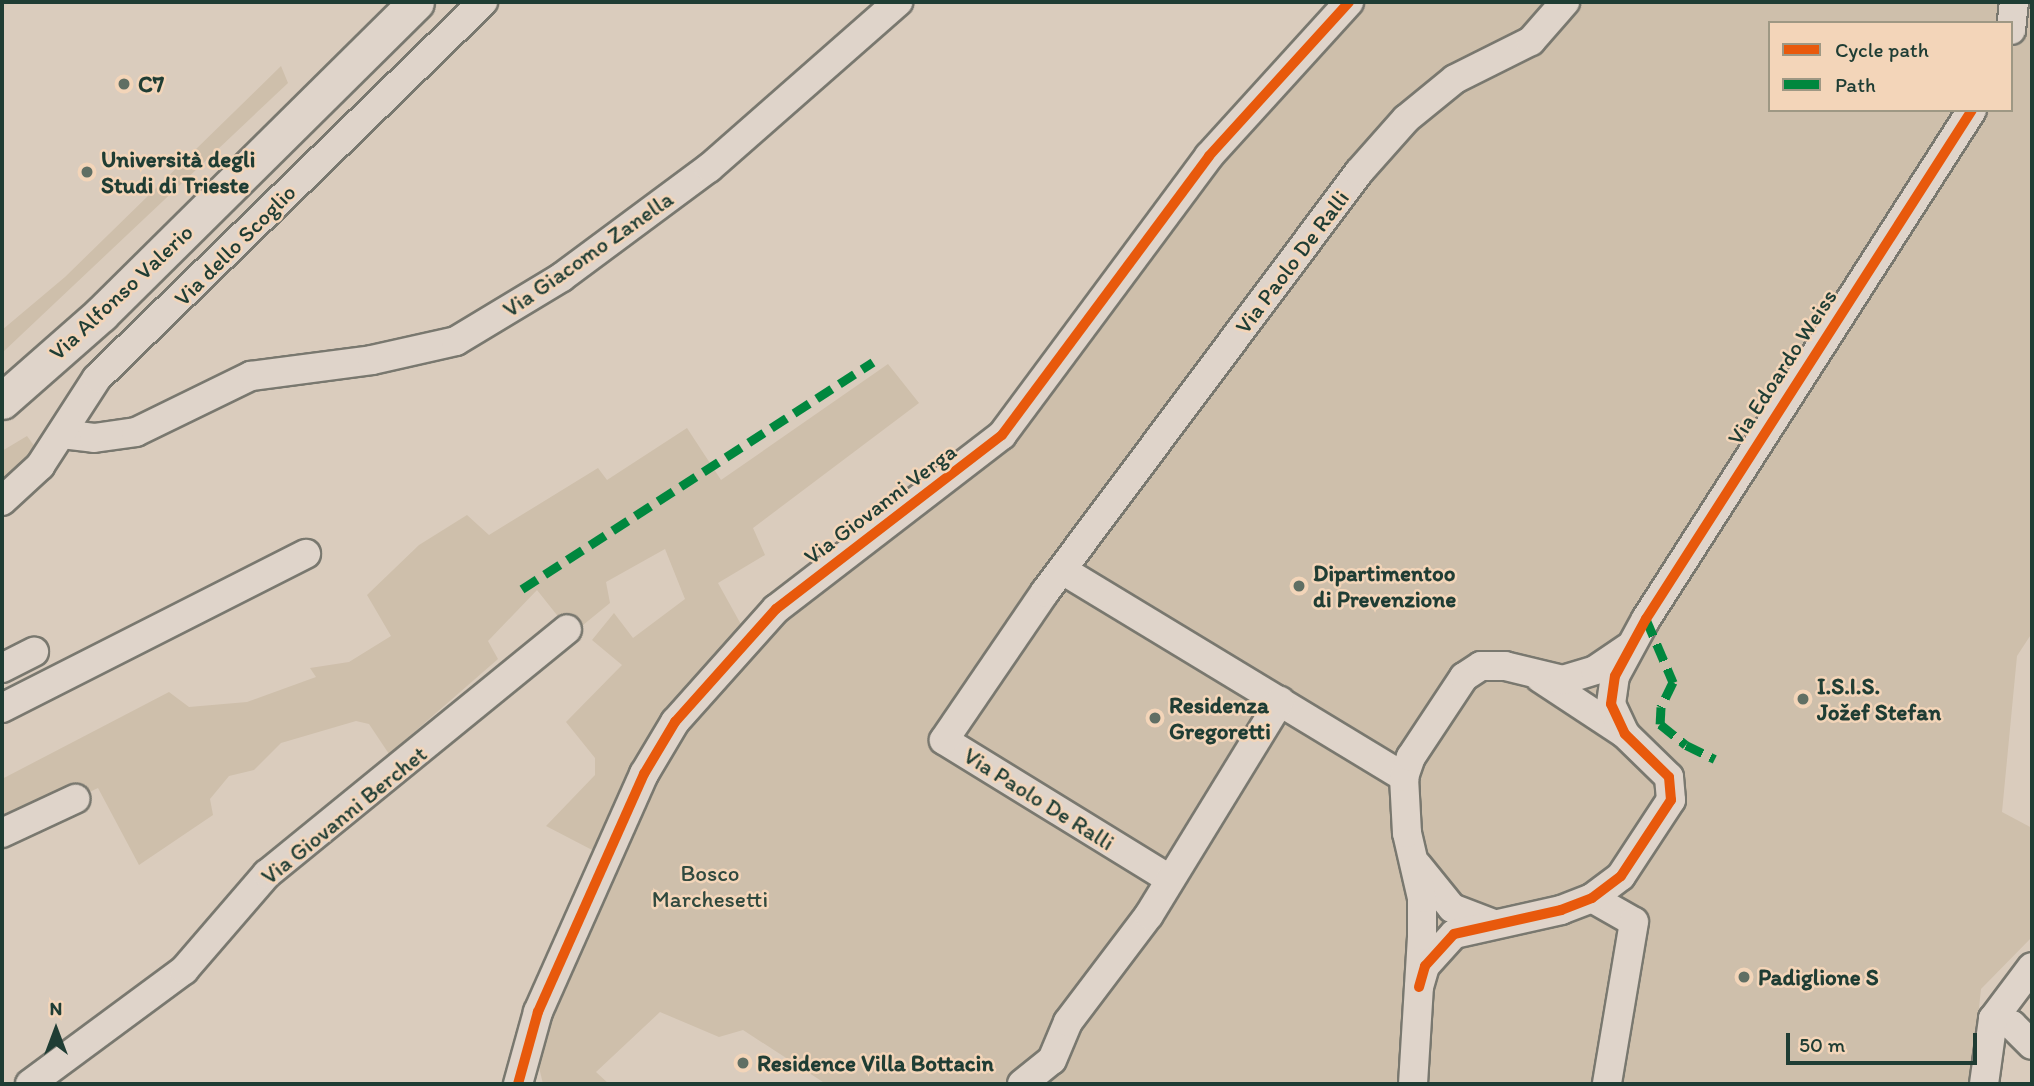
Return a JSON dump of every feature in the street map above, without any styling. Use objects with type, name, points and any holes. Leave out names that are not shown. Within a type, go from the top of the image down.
[{"type":"main road","name":"Via Alfonso Valerio","points":[[2,401],[101,314],[416,2]]},
{"type":"street","name":"Via dello Scoglio","points":[[2,501],[40,466],[97,379],[483,2]]},
{"type":"street","name":"Via Giacomo Zanella","points":[[62,434],[94,438],[136,432],[251,376],[372,360],[456,341],[562,277],[702,174],[898,2]]},
{"type":"street","name":"Via Giovanni Verga","points":[[519,1084],[538,1012],[644,774],[675,722],[776,609],[1002,435],[1209,156],[1349,2]]},
{"type":"street","name":"Via Paolo De Ralli","points":[[1168,878],[944,740],[1064,571],[1359,172],[1406,119],[1455,79],[1531,41],[1565,2]]},
{"type":"street","points":[[2012,21],[2014,2]]},
{"type":"street","name":"Via Edoardo Weiss","points":[[1628,648],[1971,112]]},
{"type":"street","points":[[2,708],[306,554]]},
{"type":"street","points":[[1064,571],[1404,777]]},
{"type":"street","name":"Via Giovanni Berchet","points":[[30,1084],[184,970],[267,874],[567,629]]},
{"type":"street","points":[[1413,1084],[1422,898],[1407,833],[1404,777],[1425,730],[1464,677],[1481,666],[1563,680],[1595,670],[1628,648]]},
{"type":"street","points":[[1625,734],[1611,704],[1615,676],[1628,648]]},
{"type":"street","points":[[2,668],[34,652]]},
{"type":"street","points":[[1419,987],[1425,966],[1454,934],[1491,923],[1528,921],[1592,898],[1621,876],[1671,800],[1669,778],[1625,734],[1532,673]]},
{"type":"street","points":[[1022,1084],[1052,1060],[1068,1022],[1149,915],[1168,878],[1280,701]]},
{"type":"street","points":[[2,833],[75,799]]},
{"type":"street","points":[[1415,861],[1433,890],[1452,908],[1491,923]]},
{"type":"street","points":[[1592,898],[1634,922],[1607,1084]]},
{"type":"street","points":[[1984,1084],[1993,1019],[2032,967]]},
{"type":"street","points":[[1993,1019],[2012,1025],[2032,1045]]},
{"type":"green space","name":"Bosco Marchesetti","points":[[1360,2],[2032,2],[2032,633],[2017,656],[2002,812],[2032,828],[2032,937],[1981,989],[1971,1084],[826,1084],[743,1030],[719,1037],[660,1012],[596,1072],[609,1084],[543,1084],[537,1059],[563,983],[649,782],[683,727],[758,647],[836,578],[959,482],[1219,161]]},
{"type":"green space","points":[[281,66],[288,83],[2,353],[2,330],[65,277]]},
{"type":"green space","points":[[888,364],[919,403],[753,528],[765,555],[718,583],[743,628],[696,676],[653,730],[626,779],[596,852],[546,826],[595,775],[595,758],[566,722],[622,665],[592,640],[614,613],[633,638],[685,599],[665,549],[606,582],[610,603],[572,634],[537,590],[488,641],[498,659],[389,754],[369,724],[356,721],[281,743],[254,770],[229,776],[210,799],[213,815],[139,865],[98,788],[2,833],[2,779],[169,692],[189,707],[247,702],[316,677],[310,668],[349,662],[391,636],[367,595],[419,545],[467,515],[489,535],[598,468],[607,480],[687,428],[721,480]]},
{"type":"green space","points":[[27,436],[38,451],[2,485],[2,451]]},
{"type":"marked path","points":[[522,589],[873,362]]},
{"type":"marked path","points":[[1646,619],[1673,682],[1661,707],[1660,724],[1686,745],[1715,759]]},
{"type":"cycle path","points":[[518,1084],[538,1012],[644,774],[675,722],[776,609],[1002,435],[1209,156],[1349,2]]},
{"type":"cycle path","points":[[1419,987],[1425,966],[1454,934],[1561,910],[1592,898],[1621,876],[1671,800],[1669,777],[1625,734],[1611,704],[1615,676],[1646,619],[1971,112]]},
{"type":"place","name":"C7","points":[[124,84]]},
{"type":"place","name":"Università degli Studi di Trieste","points":[[87,172]]},
{"type":"place","name":"Dipartimentoo di Prevenzione","points":[[1299,586]]},
{"type":"place","name":"I.S.I.S. Jožef Stefan","points":[[1803,699]]},
{"type":"place","name":"Residenza Gregoretti","points":[[1155,718]]},
{"type":"place","name":"Padiglione S","points":[[1744,977]]},
{"type":"place","name":"Residence Villa Bottacin","points":[[743,1063]]}]
